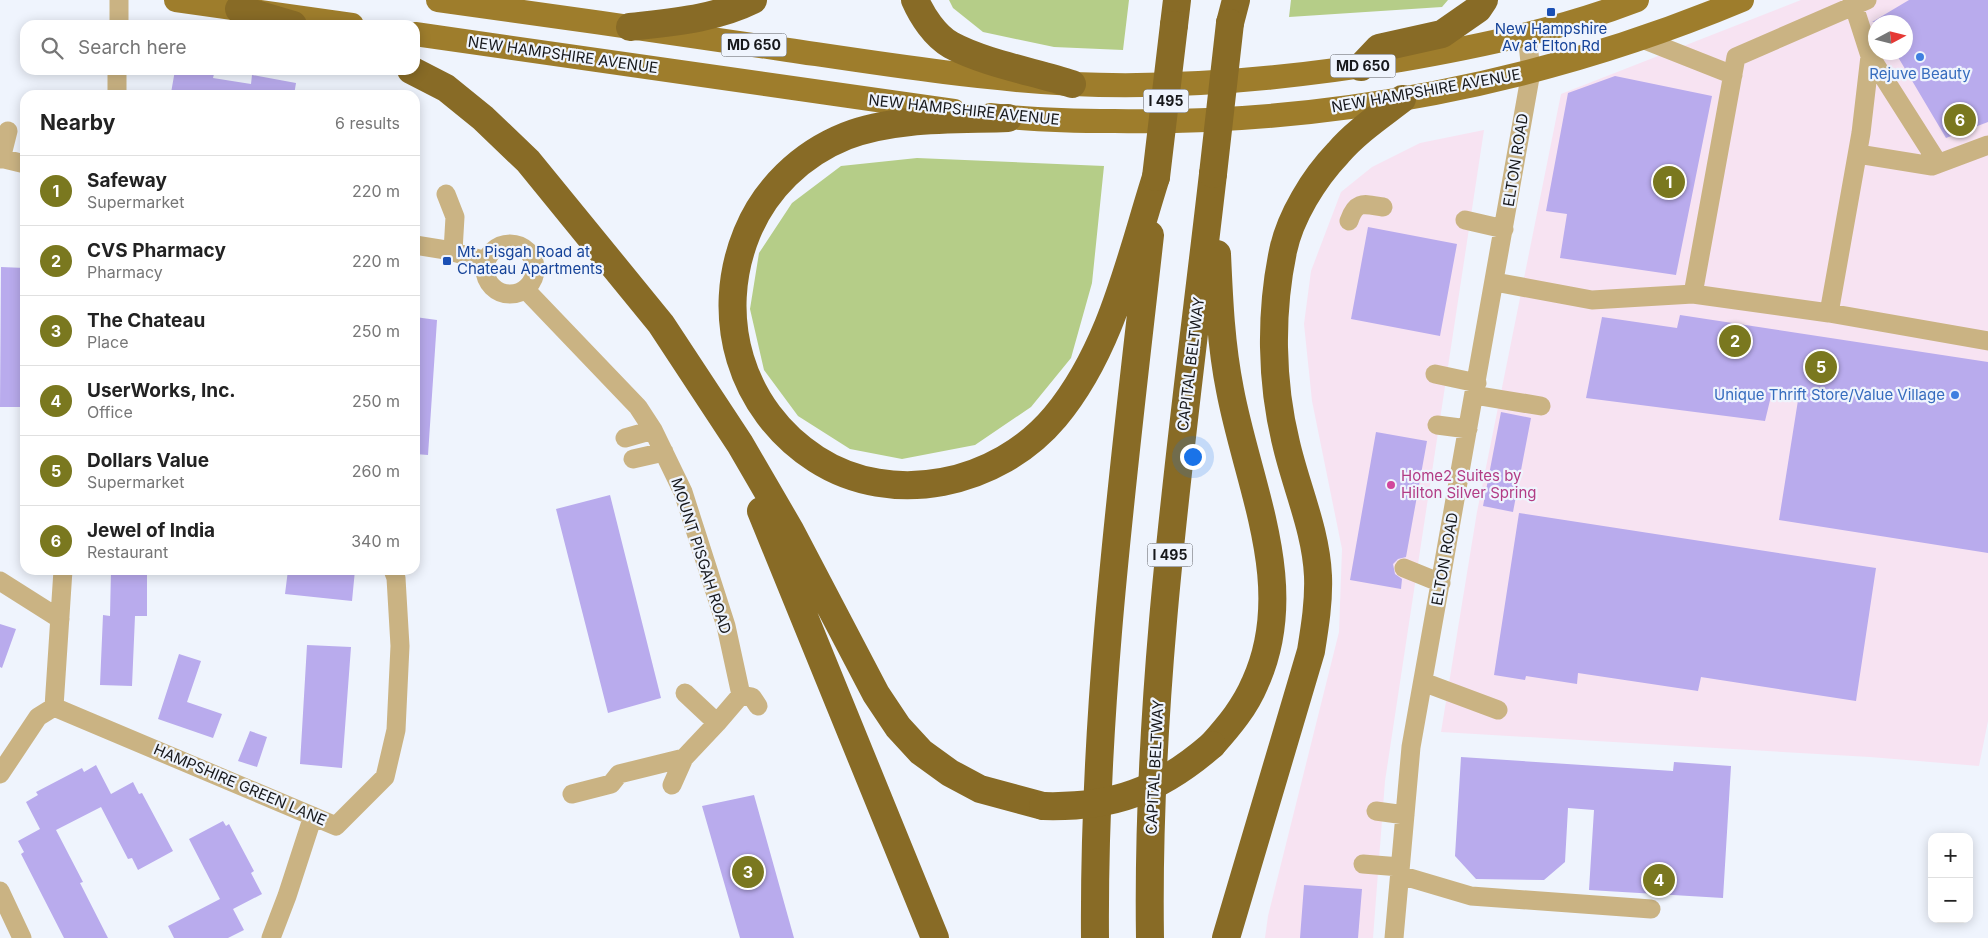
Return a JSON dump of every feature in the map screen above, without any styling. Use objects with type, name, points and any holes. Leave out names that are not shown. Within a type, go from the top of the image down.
[{"type":"highway","points":[[630,27],[686,21],[721,13],[754,0]]},
{"type":"highway","points":[[915,0],[934,30],[949,44],[974,54],[1072,84]]},
{"type":"highway","points":[[1361,67],[1379,48],[1442,34],[1478,9],[1484,0]]},
{"type":"highway","name":"I 495","points":[[1096,938],[1098,786],[1108,626],[1175,8]]},
{"type":"highway","name":"CAPITAL BELTWAY","points":[[1150,938],[1153,782],[1162,631],[1233,8]]},
{"type":"highway","points":[[240,9],[277,20]]},
{"type":"highway","points":[[420,75],[446,88],[483,118],[528,160],[662,324],[696,374],[790,530],[876,694],[898,727],[921,752],[950,773],[980,789],[1043,806],[1072,807],[1102,804],[1136,795],[1160,784],[1188,767],[1212,746],[1237,716],[1256,683],[1267,650],[1274,615],[1273,576],[1266,539],[1230,391],[1224,355],[1213,174]]},
{"type":"highway","points":[[1226,938],[1311,651],[1317,613],[1318,574],[1311,533],[1286,444],[1275,372],[1277,294],[1283,250],[1298,212],[1317,180],[1336,154],[1351,138],[1402,99]]},
{"type":"highway","points":[[1008,118],[873,127],[846,136],[818,149],[796,166],[772,189],[754,217],[741,248],[733,282],[732,318],[736,348],[745,376],[757,401],[776,424],[817,459],[844,472],[870,480],[902,486],[935,484],[969,476],[1000,463],[1028,443],[1053,420],[1092,361],[1109,324],[1156,177]]},
{"type":"highway","points":[[696,374],[733,448],[773,538],[935,938]]},
{"type":"main road","points":[[176,0],[317,20]]},
{"type":"main road","name":"MD 650","points":[[438,0],[937,72],[1072,84],[1130,85],[1196,83],[1319,74],[1361,67],[1442,53],[1527,34],[1637,0]]},
{"type":"main road","name":"NEW HAMPSHIRE AVENUE","points":[[420,35],[1008,118],[1070,121],[1194,122],[1317,111],[1402,99],[1531,72],[1642,39],[1742,0]]},
{"type":"street","points":[[119,0],[119,20]]},
{"type":"street","points":[[1692,294],[1736,57],[1855,2],[1868,49]]},
{"type":"street","name":"ELTON ROAD","points":[[1394,938],[1411,747],[1531,72],[1527,34]]},
{"type":"street","points":[[1642,39],[1733,75]]},
{"type":"street","points":[[1829,313],[1858,154],[1870,60]]},
{"type":"street","points":[[1873,60],[1938,163]]},
{"type":"street","points":[[117,75],[117,90]]},
{"type":"street","points":[[8,131],[1,158],[20,163]]},
{"type":"street","points":[[1858,154],[1932,166],[1988,145]]},
{"type":"street","points":[[446,194],[455,217],[453,251]]},
{"type":"street","points":[[1350,222],[1353,209],[1360,205],[1384,207]]},
{"type":"street","points":[[1465,220],[1504,230]]},
{"type":"street","points":[[505,245],[523,248],[534,263],[532,282],[525,289],[517,293],[499,292],[486,279],[484,270],[486,261],[490,253],[505,245]]},
{"type":"street","points":[[420,246],[453,251],[486,261]]},
{"type":"street","points":[[1495,282],[1592,300],[1692,294],[1829,313],[1988,341]]},
{"type":"street","name":"MOUNT PISGAH ROAD","points":[[525,289],[641,411],[654,430],[683,492],[726,626],[741,695]]},
{"type":"street","points":[[1435,374],[1476,389],[1541,406]]},
{"type":"street","points":[[1436,425],[1468,429]]},
{"type":"street","points":[[625,438],[654,430]]},
{"type":"street","points":[[633,459],[664,452]]},
{"type":"street","points":[[1404,568],[1441,583]]},
{"type":"street","points":[[0,774],[38,718],[54,707],[63,575]]},
{"type":"street","name":"HAMPSHIRE GREEN LANE","points":[[54,707],[336,826],[385,777],[396,730],[400,646],[394,575]]},
{"type":"street","points":[[0,582],[60,619]]},
{"type":"street","points":[[1423,682],[1498,710]]},
{"type":"street","points":[[685,693],[717,723]]},
{"type":"street","points":[[672,785],[684,758],[741,695],[752,697],[758,706]]},
{"type":"street","points":[[572,794],[611,784],[619,774],[684,758]]},
{"type":"street","points":[[1376,811],[1405,815]]},
{"type":"street","points":[[270,938],[287,896],[312,816]]},
{"type":"street","points":[[1363,864],[1400,871],[1471,896],[1650,909]]},
{"type":"street","points":[[0,890],[22,938]]},
{"type":"shaded area","points":[[1801,0],[1988,0],[1988,721],[1979,766],[1870,757],[1441,732],[1477,512],[1561,94]]},
{"type":"shaded area","points":[[1484,130],[1385,781],[1373,938],[1265,938],[1268,916],[1339,632],[1342,549],[1312,401],[1304,324],[1311,271],[1341,192],[1372,167],[1420,143]]},
{"type":"green space","points":[[949,0],[1129,0],[1123,50],[1054,47],[983,32],[953,8]]},
{"type":"green space","points":[[1291,0],[1448,0],[1442,7],[1289,17]]},
{"type":"green space","points":[[917,158],[1104,166],[1092,283],[1071,358],[1031,407],[975,445],[902,459],[850,449],[798,416],[764,370],[750,309],[759,253],[792,203],[841,166]]},
{"type":"building","points":[[1909,0],[1988,0],[1988,122],[1946,138],[1900,60],[1913,60],[1913,15],[1884,15]]},
{"type":"building","points":[[174,75],[214,75],[213,78],[251,84],[252,75],[296,83],[295,90],[172,90]]},
{"type":"building","points":[[1615,76],[1712,96],[1676,275],[1560,258],[1567,214],[1546,211],[1568,93]]},
{"type":"building","points":[[1368,227],[1457,244],[1440,336],[1351,319]]},
{"type":"building","points":[[1,267],[20,268],[20,407],[0,407]]},
{"type":"building","points":[[1680,315],[1988,362],[1988,553],[1779,520],[1799,394],[1772,392],[1765,421],[1586,398],[1602,317],[1677,328]]},
{"type":"building","points":[[420,318],[437,320],[428,455],[420,454]]},
{"type":"building","points":[[1501,412],[1531,418],[1513,512],[1483,506]]},
{"type":"building","points":[[1376,432],[1427,441],[1406,557],[1398,559],[1393,564],[1395,574],[1402,579],[1401,589],[1350,580]]},
{"type":"building","points":[[610,495],[661,698],[608,713],[556,509]]},
{"type":"building","points":[[1519,513],[1876,568],[1856,701],[1701,677],[1698,691],[1578,673],[1577,684],[1526,676],[1525,680],[1494,675]]},
{"type":"building","points":[[111,575],[147,575],[147,616],[135,616],[132,686],[100,685],[103,615],[110,616]]},
{"type":"building","points":[[287,575],[355,575],[352,601],[285,594]]},
{"type":"building","points":[[0,624],[16,629],[2,668],[0,667]]},
{"type":"building","points":[[307,645],[351,647],[342,768],[300,764]]},
{"type":"building","points":[[179,654],[201,661],[187,702],[222,714],[213,738],[158,719]]},
{"type":"building","points":[[250,731],[267,737],[257,767],[238,761]]},
{"type":"building","points":[[1461,757],[1673,771],[1674,762],[1731,766],[1723,898],[1589,890],[1594,810],[1568,808],[1565,862],[1544,880],[1476,879],[1455,856]]},
{"type":"building","points":[[96,765],[111,794],[133,782],[139,794],[142,793],[173,851],[138,870],[132,858],[128,859],[101,807],[56,830],[83,882],[80,883],[108,938],[64,938],[21,854],[24,852],[18,841],[40,829],[26,802],[38,795],[36,792],[82,768],[84,772]]},
{"type":"building","points":[[754,795],[794,938],[740,938],[702,806]]},
{"type":"building","points":[[223,821],[226,826],[229,824],[254,871],[251,873],[262,894],[233,909],[244,930],[228,938],[174,938],[168,926],[220,899],[189,839]]},
{"type":"building","points":[[1304,885],[1362,889],[1358,938],[1300,938]]},
{"type":"place","name":"New Hampshire Av at Elton Rd","points":[[1551,12]]},
{"type":"place","name":"Rejuve Beauty","points":[[1920,57]]},
{"type":"place","name":"Jewel of India","points":[[1960,120]]},
{"type":"place","name":"Safeway","points":[[1669,182]]},
{"type":"place","name":"Mt. Pisgah Road at Chateau Apartments","points":[[447,261]]},
{"type":"place","name":"CVS Pharmacy","points":[[1735,341]]},
{"type":"place","name":"Dollars Value","points":[[1821,367]]},
{"type":"place","name":"Unique Thrift Store/Value Village","points":[[1955,395]]},
{"type":"place","name":"Home2 Suites by Hilton Silver Spring","points":[[1391,485]]},
{"type":"place","name":"The Chateau","points":[[748,872]]},
{"type":"place","name":"UserWorks, Inc.","points":[[1659,880]]}]
